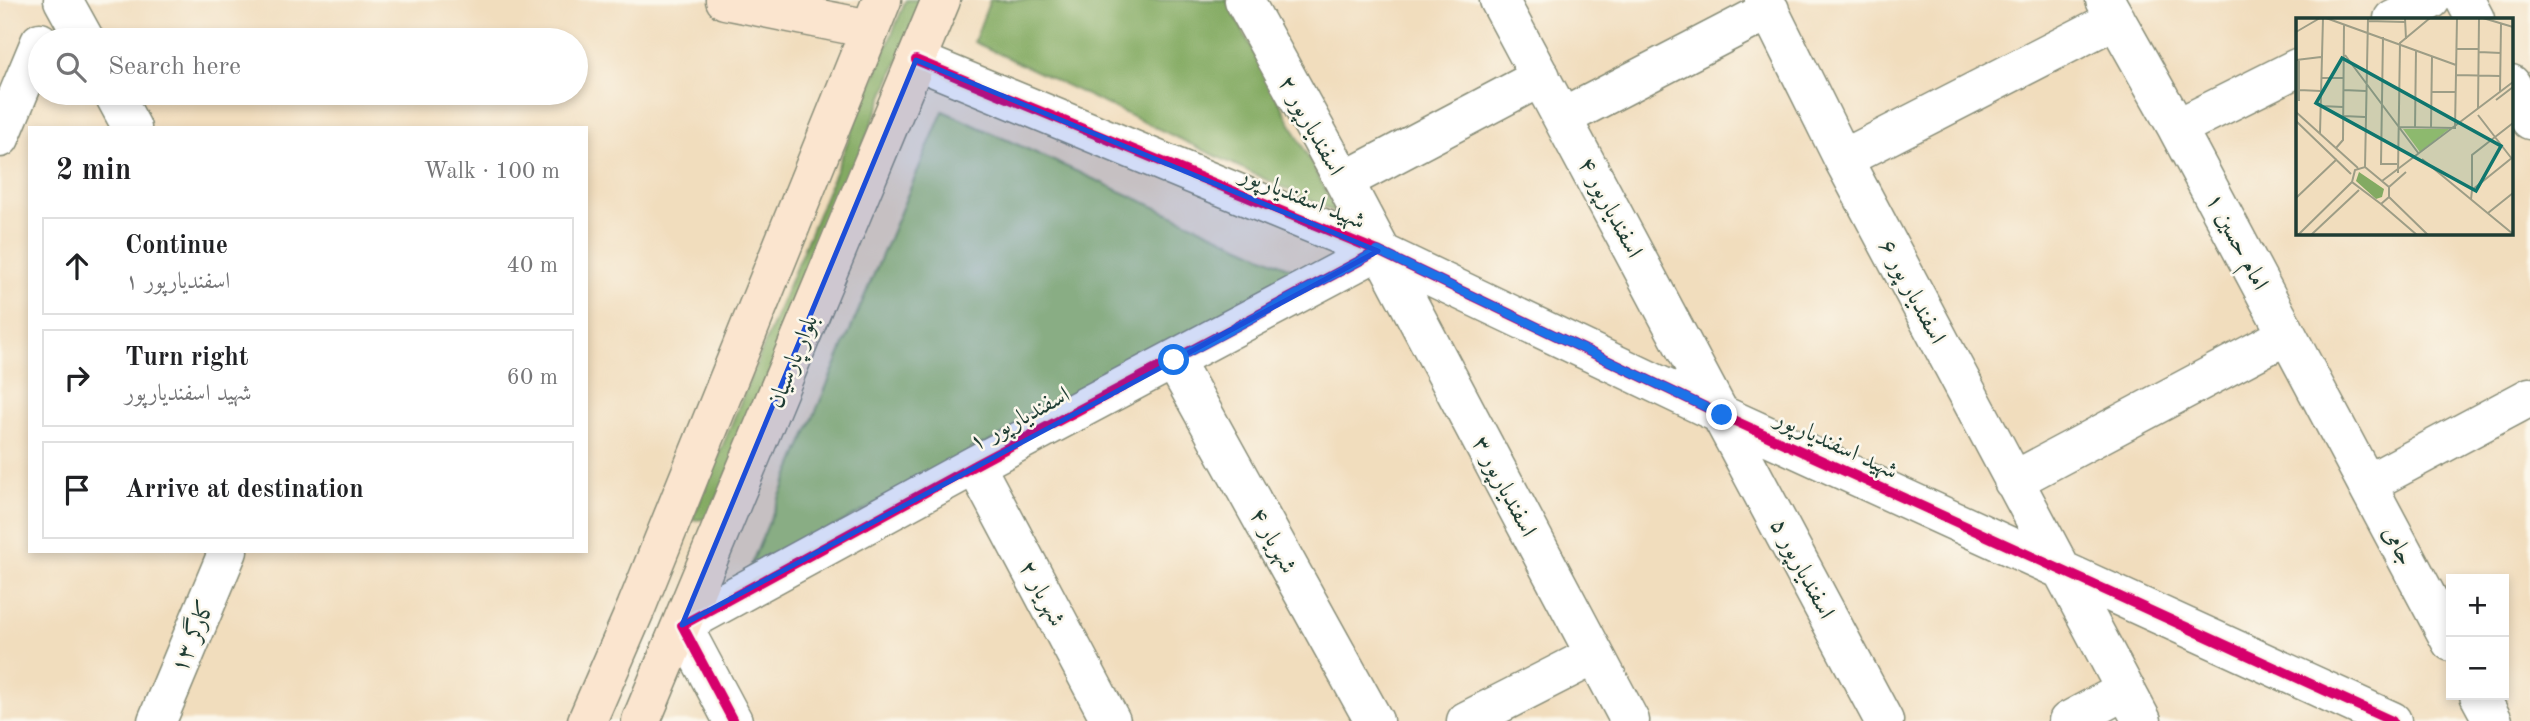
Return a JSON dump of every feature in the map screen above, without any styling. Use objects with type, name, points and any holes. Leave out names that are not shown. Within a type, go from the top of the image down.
[{"type":"main road","points":[[588,719],[636,608],[876,14],[725,0]]},
{"type":"main road","name":"بلوار پارسیان","points":[[641,721],[941,0]]},
{"type":"main road","points":[[676,507],[680,534],[697,541],[724,525]]},
{"type":"main road","points":[[636,608],[682,625]]},
{"type":"main road","points":[[588,719],[613,702],[625,708],[631,721]]},
{"type":"street","points":[[60,0],[78,28]]},
{"type":"street","points":[[47,28],[60,0]]},
{"type":"street","name":"اسفندیارپور ۲","points":[[1244,0],[1344,181],[1378,251]]},
{"type":"street","name":"اسفندیارپور ۴","points":[[1499,0],[1722,415]]},
{"type":"street","points":[[2395,18],[2431,0]]},
{"type":"street","points":[[2465,0],[2475,18]]},
{"type":"street","points":[[1564,117],[1767,5]]},
{"type":"street","name":"اسفندیار پور ۶","points":[[1767,5],[1843,159],[2134,706]]},
{"type":"street","points":[[1843,159],[2110,10]]},
{"type":"street","name":"امام حسین ۱","points":[[2110,10],[2178,128],[2367,484]]},
{"type":"street","name":"شهید اسفندیارپور","points":[[915,60],[1378,251],[1722,415],[2392,721]]},
{"type":"street","points":[[2178,128],[2296,69]]},
{"type":"street","points":[[0,138],[28,72]]},
{"type":"street","points":[[1344,181],[1541,77]]},
{"type":"street","points":[[2512,87],[2530,120]]},
{"type":"street","points":[[120,105],[131,126]]},
{"type":"street","name":"اسفندیارپور ۱","points":[[682,625],[975,465],[1378,251]]},
{"type":"street","name":"اسفندیارپور ۳","points":[[1378,251],[1630,721]]},
{"type":"street","points":[[2013,481],[2287,334]]},
{"type":"street","name":"شهریار ۴","points":[[1174,360],[1374,721]]},
{"type":"street","points":[[2367,484],[2530,397]]},
{"type":"street","name":"اسفندیارپور ۵","points":[[1722,415],[1884,721]]},
{"type":"street","name":"شهریار ۲","points":[[975,465],[1111,721]]},
{"type":"street","name":"جامی","points":[[2367,484],[2448,637]]},
{"type":"street","name":"کارگر ۱۳","points":[[157,721],[227,553]]},
{"type":"street","points":[[682,625],[733,721]]},
{"type":"street","points":[[1466,721],[1595,655]]},
{"type":"street","points":[[2482,700],[2493,721]]},
{"type":"street","points":[[2068,721],[2134,706]]},
{"type":"highlighted area","points":[[916,60],[1378,251],[682,625]]},
{"type":"green space","points":[[906,0],[923,0],[709,519],[692,520]]},
{"type":"green space","points":[[990,0],[1227,0],[1337,213],[974,42]]},
{"type":"green space","points":[[943,111],[1301,273],[747,574]]},
{"type":"cycle path","points":[[916,60],[1378,251],[1722,415],[2392,721]]},
{"type":"cycle path","points":[[733,721],[682,625],[975,465],[1378,251]]},
{"type":"route","points":[[1174,360],[1378,251],[1722,415]]}]
